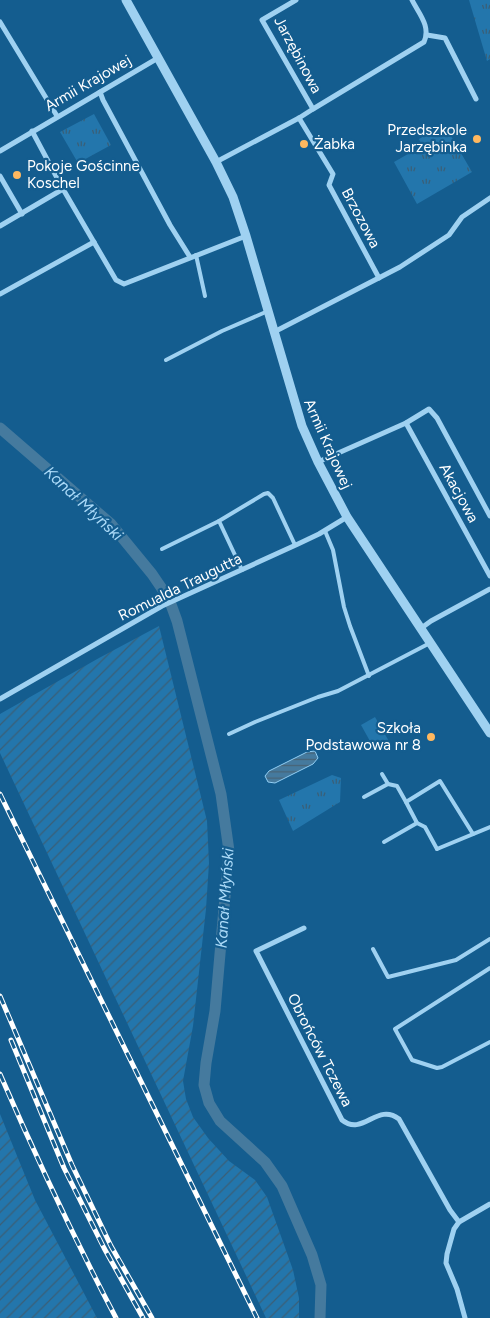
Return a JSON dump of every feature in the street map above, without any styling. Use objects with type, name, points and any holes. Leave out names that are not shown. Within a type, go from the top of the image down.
[{"type":"street","name":"Armii Krajowej","points":[[126,0],[216,162],[233,198],[302,426],[318,462],[347,517],[490,733]]},
{"type":"street","name":"Jarzębinowa","points":[[296,0],[262,20],[313,109]]},
{"type":"street","points":[[412,0],[427,28],[427,35],[444,38],[476,99]]},
{"type":"street","points":[[0,22],[57,116]]},
{"type":"street","name":"Jarzębinowa","points":[[216,162],[299,118],[424,42],[427,35]]},
{"type":"street","name":"Armii Krajowej","points":[[0,151],[158,58]]},
{"type":"street","points":[[100,92],[190,257]]},
{"type":"street","name":"Brzozowa","points":[[299,118],[333,174],[330,185],[379,278]]},
{"type":"street","points":[[32,132],[63,190],[116,280],[124,284],[246,236]]},
{"type":"street","points":[[0,176],[22,214]]},
{"type":"street","points":[[0,226],[63,190]]},
{"type":"street","points":[[274,332],[400,267],[449,235],[462,217],[490,198]]},
{"type":"street","points":[[0,294],[94,242]]},
{"type":"street","name":"Akacjowa","points":[[318,462],[406,423],[429,409],[437,418],[490,516]]},
{"type":"street","name":"Akacjowa","points":[[406,423],[490,576]]},
{"type":"street","name":"Romualda Traugutta","points":[[0,699],[162,606],[325,531],[347,517]]},
{"type":"street","points":[[420,629],[490,589]]},
{"type":"street","name":"Obrońców Tczewa","points":[[304,928],[256,951],[342,1120],[357,1126],[384,1113],[394,1115],[399,1119],[450,1210],[460,1222]]},
{"type":"street","points":[[465,1318],[457,1289],[446,1263],[447,1254],[454,1229],[460,1222],[490,1204]]},
{"type":"lane","points":[[196,255],[205,296]]},
{"type":"lane","points":[[166,360],[222,331],[268,311]]},
{"type":"lane","points":[[162,548],[219,521],[268,493],[273,498],[295,545]]},
{"type":"lane","points":[[219,521],[242,570]]},
{"type":"lane","points":[[325,531],[333,550],[346,613],[356,645],[369,676]]},
{"type":"lane","points":[[229,734],[318,697],[338,691],[430,643]]},
{"type":"lane","points":[[382,774],[388,784]]},
{"type":"lane","points":[[406,802],[440,781],[473,834]]},
{"type":"lane","points":[[364,797],[388,784],[397,786],[417,823],[425,827],[436,849],[490,826]]},
{"type":"lane","points":[[384,842],[417,823]]},
{"type":"lane","points":[[373,949],[388,977],[456,960],[490,938]]},
{"type":"lane","points":[[490,968],[395,1029],[412,1060],[437,1068],[490,1042]]},
{"type":"green space","points":[[469,0],[490,0],[490,59],[487,61]]},
{"type":"green space","points":[[94,114],[111,145],[78,163],[60,132]]},
{"type":"green space","points":[[444,124],[472,172],[417,204],[394,162],[422,146],[419,139]]},
{"type":"green space","points":[[159,626],[207,821],[209,863],[206,909],[193,1026],[183,1081],[186,1099],[193,1117],[208,1138],[229,1161],[255,1180],[267,1197],[293,1270],[299,1298],[299,1318],[266,1318],[0,753],[0,714]]},
{"type":"green space","points":[[375,717],[390,743],[376,752],[361,725]]},
{"type":"green space","points":[[332,775],[341,778],[340,802],[293,831],[279,800]]},
{"type":"green space","points":[[0,1114],[35,1200],[97,1318],[0,1318]]},
{"type":"shaded area","points":[[315,751],[318,758],[313,764],[275,783],[268,782],[265,776],[269,771],[307,752]]},
{"type":"waterway","name":"Kanał Młyński","points":[[0,428],[111,524],[152,574],[169,599],[177,621],[221,794],[229,851],[215,1011],[204,1085],[209,1103],[220,1121],[265,1162],[282,1186],[312,1255],[321,1285],[320,1318]]},
{"type":"railway","points":[[0,794],[257,1318]]},
{"type":"railway","points":[[0,996],[72,1165],[111,1246],[152,1318]]},
{"type":"railway","points":[[11,1040],[64,1168],[104,1248],[143,1318]]},
{"type":"railway","points":[[0,1074],[27,1136],[116,1318]]},
{"type":"place","name":"Przedszkole Jarzębinka","points":[[477,139]]},
{"type":"place","name":"Żabka","points":[[304,144]]},
{"type":"place","name":"Pokoje Gościnne Koschel","points":[[17,175]]},
{"type":"place","name":"Szkoła Podstawowa nr 8","points":[[431,737]]}]
